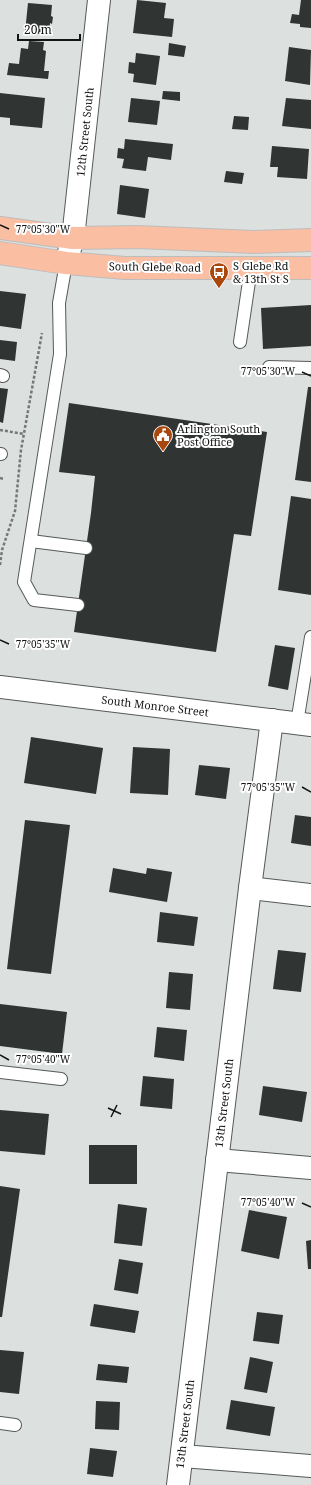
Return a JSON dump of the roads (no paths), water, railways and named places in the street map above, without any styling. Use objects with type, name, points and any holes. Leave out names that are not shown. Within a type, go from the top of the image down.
[{"type":"main road","points":[[0,228],[74,238],[137,237],[254,242],[311,240]]},
{"type":"main road","name":"South Glebe Road","points":[[0,253],[66,263],[125,268],[311,268]]},
{"type":"street","name":"12th Street South","points":[[66,263],[74,238],[99,0]]},
{"type":"street","name":"South Monroe Street","points":[[0,687],[304,724]]},
{"type":"street","name":"13th Street South","points":[[178,1485],[250,888],[272,720]]},
{"type":"street","points":[[250,888],[311,895]]},
{"type":"street","points":[[217,1160],[311,1168]]},
{"type":"street","points":[[182,1456],[311,1466]]},
{"type":"lane","points":[[66,263],[59,303],[60,354],[24,582],[34,600],[78,605]]},
{"type":"lane","points":[[240,342],[251,268]]},
{"type":"lane","points":[[270,367],[311,368]]},
{"type":"lane","points":[[30,541],[86,548]]},
{"type":"lane","points":[[304,724],[311,637]]},
{"type":"lane","points":[[0,1072],[61,1079]]},
{"type":"lane","points":[[0,1423],[16,1424]]},
{"type":"place","name":"S Glebe Rd & 13th St S","points":[[219,289]]},
{"type":"place","name":"Arlington South Post Office","points":[[163,452]]}]
